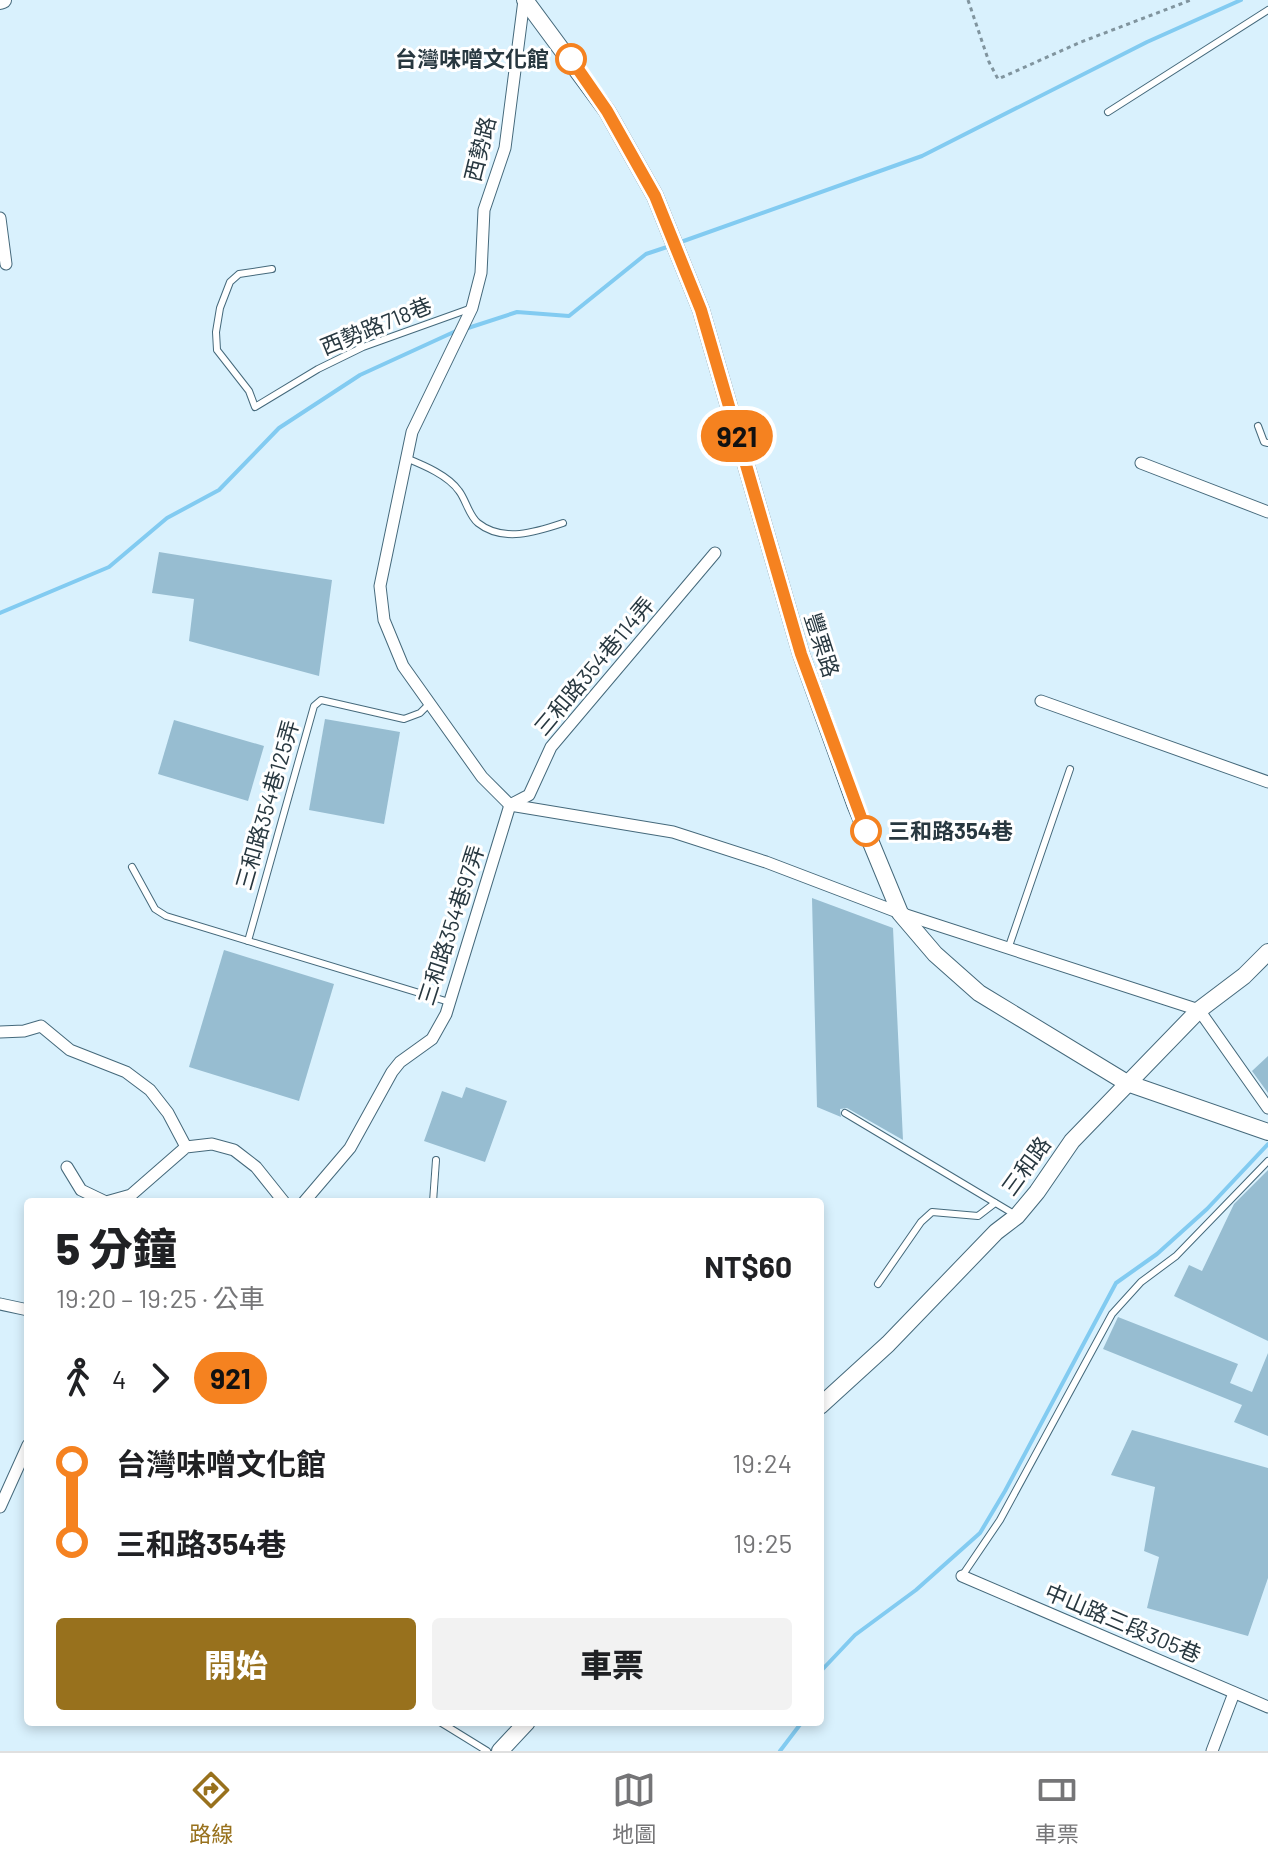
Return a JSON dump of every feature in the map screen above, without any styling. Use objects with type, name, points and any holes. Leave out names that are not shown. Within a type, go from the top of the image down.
[{"type":"street","name":"西勢路","points":[[472,308],[481,273],[484,210],[505,148],[525,0]]},
{"type":"street","name":"豐栗路","points":[[525,0],[607,111],[655,196],[701,310],[801,654],[855,804],[900,913],[935,954],[979,993],[1127,1083],[1268,1132]]},
{"type":"street","points":[[0,218],[6,264]]},
{"type":"street","points":[[472,308],[412,432],[380,586],[384,620],[403,666],[482,777],[510,805],[673,832],[766,862],[900,913],[1199,1010],[1268,1108]]},
{"type":"street","points":[[1141,463],[1268,512]]},
{"type":"street","name":"三和路354巷114弄","points":[[510,805],[529,795],[551,747],[715,553]]},
{"type":"street","points":[[1041,701],[1268,782]]},
{"type":"street","name":"三和路354巷97弄","points":[[307,1198],[350,1148],[392,1072],[400,1062],[432,1039],[449,1002],[510,805]]},
{"type":"street","name":"三和路","points":[[824,1402],[888,1344],[996,1232],[1017,1216],[1072,1141],[1127,1083],[1199,1010],[1244,976],[1268,952]]},
{"type":"street","points":[[0,1032],[24,1031],[41,1026],[70,1050],[126,1072],[150,1090],[168,1113],[186,1147]]},
{"type":"street","points":[[120,1198],[131,1195],[186,1147],[212,1144],[234,1150],[256,1167],[281,1198]]},
{"type":"street","points":[[67,1167],[81,1190],[98,1198]]},
{"type":"street","points":[[0,1304],[24,1309]]},
{"type":"street","points":[[0,1507],[4,1487],[24,1452]]},
{"type":"street","name":"中山路三段305巷","points":[[962,1576],[1268,1707]]},
{"type":"street","points":[[1212,1751],[1234,1693]]},
{"type":"street","points":[[500,1751],[523,1726]]},
{"type":"lane","points":[[1108,112],[1268,10]]},
{"type":"lane","name":"西勢路718巷","points":[[272,269],[239,274],[230,282],[220,308],[216,332],[217,350],[249,391],[255,407],[318,369],[363,347],[472,308]]},
{"type":"lane","points":[[1258,426],[1264,442],[1268,443]]},
{"type":"lane","points":[[406,458],[427,466],[458,489],[476,522],[499,534],[532,533],[563,523]]},
{"type":"lane","name":"三和路354巷125弄","points":[[248,941],[314,706],[321,700],[404,719],[420,713],[430,704]]},
{"type":"lane","points":[[1008,949],[1070,769]]},
{"type":"lane","points":[[132,867],[155,909],[166,916],[449,1002]]},
{"type":"lane","points":[[845,1113],[1017,1216]]},
{"type":"lane","points":[[433,1198],[436,1160]]},
{"type":"lane","points":[[962,1576],[1000,1520],[1112,1314],[1141,1282],[1176,1256],[1268,1161]]},
{"type":"lane","points":[[878,1284],[921,1222],[932,1212],[978,1216],[995,1203]]},
{"type":"lane","points":[[446,1726],[487,1751]]},
{"type":"path","points":[[968,0],[998,79],[1081,42],[1191,0]]},
{"type":"building","points":[[159,552],[332,580],[319,676],[189,641],[194,599],[152,593]]},
{"type":"building","points":[[325,719],[400,732],[384,824],[309,810]]},
{"type":"building","points":[[174,720],[264,746],[248,801],[158,774]]},
{"type":"building","points":[[812,898],[893,928],[903,1140],[847,1108],[840,1109],[841,1117],[817,1107]]},
{"type":"building","points":[[224,950],[334,984],[299,1101],[189,1067]]},
{"type":"building","points":[[1268,1056],[1268,1093],[1252,1071]]},
{"type":"building","points":[[466,1087],[507,1101],[485,1162],[424,1141],[442,1091],[462,1098]]},
{"type":"building","points":[[1268,1170],[1268,1341],[1174,1296],[1189,1265],[1202,1271],[1234,1204]]},
{"type":"building","points":[[1118,1317],[1238,1364],[1230,1383],[1252,1392],[1268,1353],[1268,1436],[1234,1422],[1242,1405],[1103,1349]]},
{"type":"building","points":[[1132,1430],[1268,1468],[1268,1578],[1248,1636],[1147,1608],[1159,1557],[1144,1551],[1155,1487],[1111,1475]]},
{"type":"waterway","points":[[678,243],[922,156],[1147,42],[1241,0]]},
{"type":"waterway","points":[[465,329],[517,312],[569,316],[646,254],[670,246]]},
{"type":"waterway","points":[[0,613],[109,567],[167,518],[219,490],[279,428],[360,375],[456,331]]},
{"type":"waterway","points":[[824,1668],[855,1635],[916,1590],[980,1533],[1116,1283],[1157,1254],[1207,1209],[1268,1144]]},
{"type":"waterway","points":[[780,1751],[799,1726]]},
{"type":"bus line","name":"921","points":[[571,59],[607,111],[655,196],[701,310],[801,654],[866,831]]},
{"type":"place","name":"台灣味噌文化館","points":[[571,59]]},
{"type":"place","name":"三和路354巷","points":[[866,831]]}]
